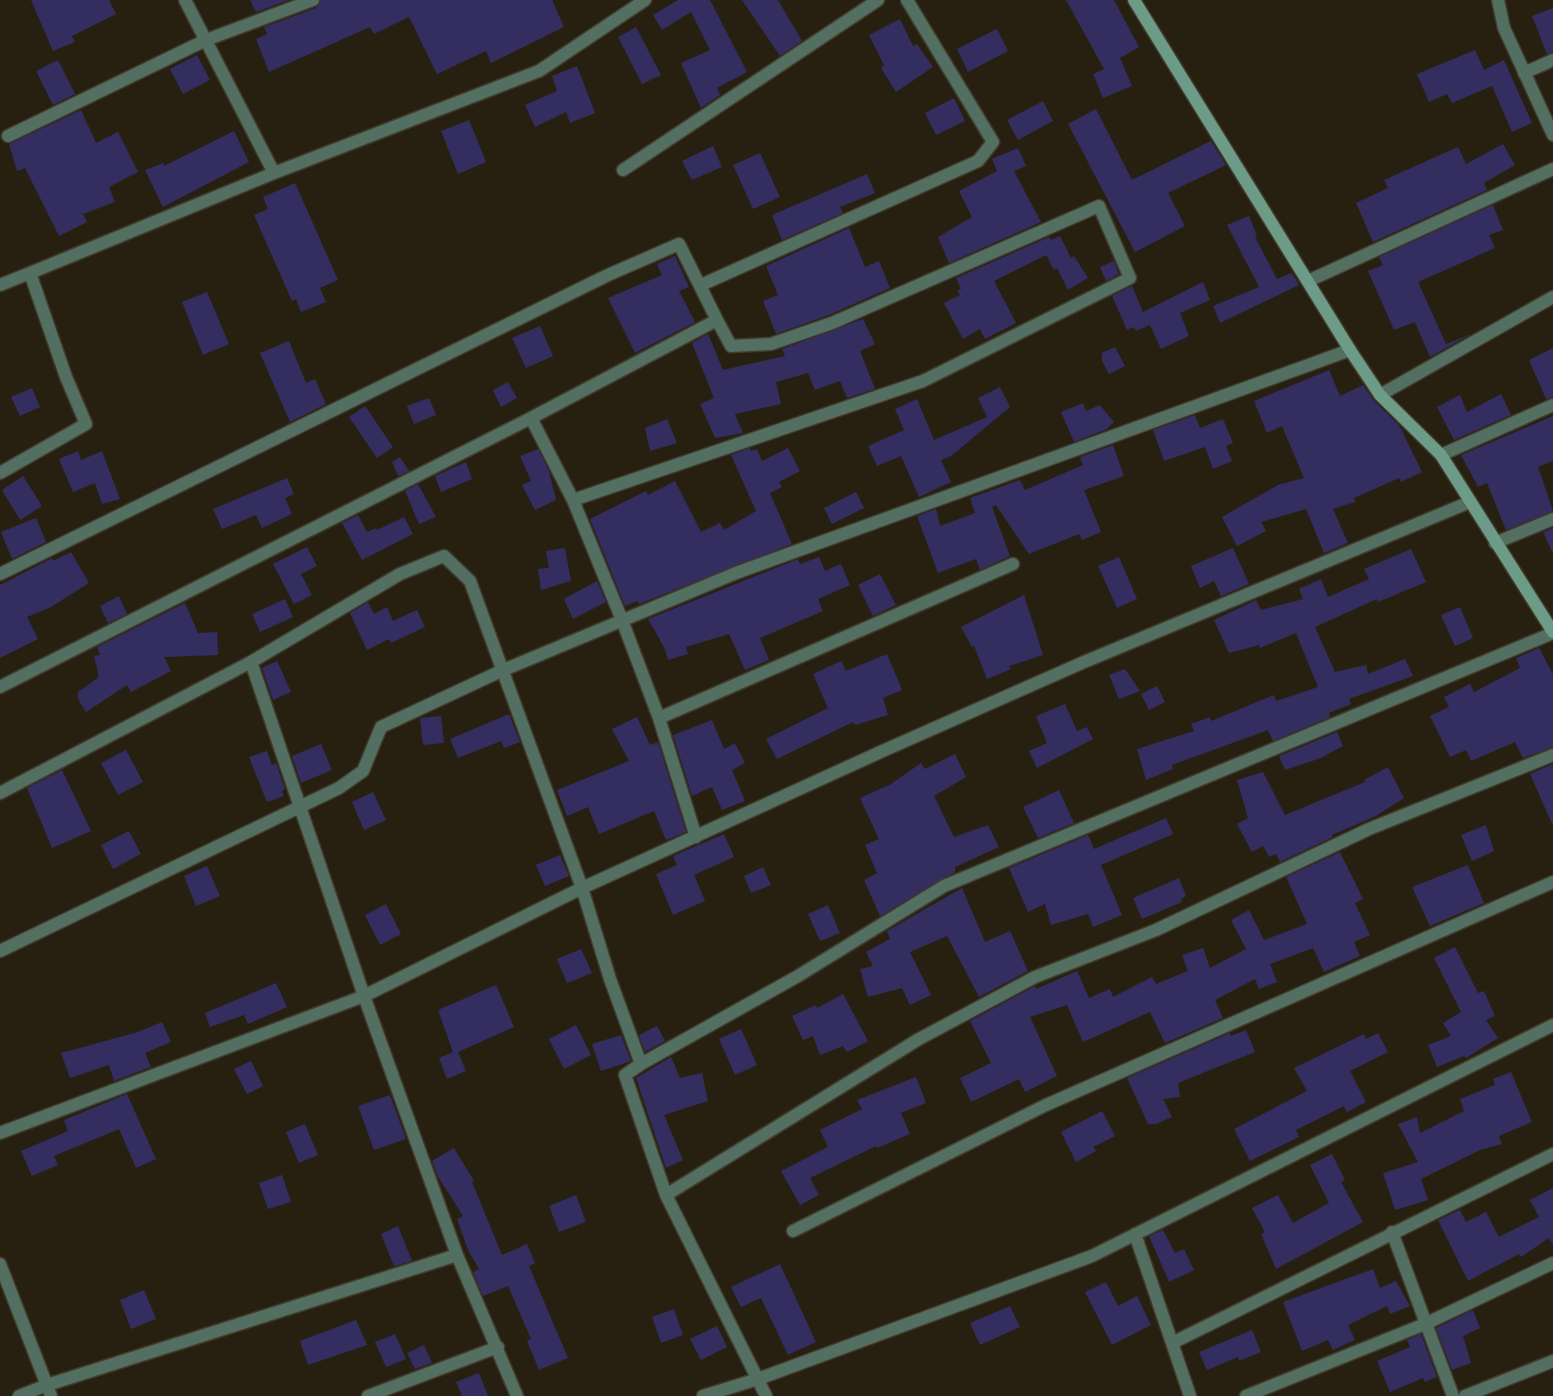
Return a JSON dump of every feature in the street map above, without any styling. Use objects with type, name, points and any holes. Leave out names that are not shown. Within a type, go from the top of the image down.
[{"type":"street","points":[[185,0],[274,173]]},
{"type":"street","points":[[8,136],[206,40],[313,0]]},
{"type":"street","points":[[0,285],[274,173],[539,71],[645,0]]},
{"type":"street","points":[[623,170],[878,0]]},
{"type":"street","points":[[700,285],[978,161],[993,142],[907,0]]},
{"type":"street","points":[[766,1396],[666,1196],[625,1075],[798,976],[944,886],[1553,633],[1441,455],[1380,395],[1350,350],[1134,0]]},
{"type":"street","points":[[1498,0],[1504,28],[1553,135]]},
{"type":"street","points":[[1524,73],[1553,60]]},
{"type":"street","points":[[1308,281],[1553,169]]},
{"type":"street","points":[[0,574],[608,275],[679,244],[731,346],[771,344],[832,322],[1099,206],[1130,278],[923,381],[573,500]]},
{"type":"street","points":[[0,473],[86,424],[66,377],[30,273]]},
{"type":"street","points":[[1380,395],[1553,297]]},
{"type":"street","points":[[0,687],[531,418],[717,320]]},
{"type":"street","points":[[0,951],[339,788],[363,771],[381,727],[501,671],[736,573],[1350,350]]},
{"type":"street","points":[[1441,455],[1553,405]]},
{"type":"street","points":[[531,418],[573,500],[622,620],[659,718],[696,837]]},
{"type":"street","points":[[0,1133],[364,996],[582,888],[887,748],[1084,662],[1470,502]]},
{"type":"street","points":[[1495,543],[1553,519]]},
{"type":"street","points":[[0,793],[251,662],[400,574],[444,556],[470,581],[582,888],[610,979],[641,1064]]},
{"type":"street","points":[[659,718],[1013,564]]},
{"type":"street","points":[[251,662],[364,996],[457,1255],[517,1396]]},
{"type":"street","points":[[666,1196],[919,1038],[1035,977],[1156,930],[1369,830],[1553,755]]},
{"type":"street","points":[[793,1231],[1046,1104],[1553,882]]},
{"type":"street","points":[[703,1396],[758,1379],[1092,1256],[1553,1025]]},
{"type":"street","points":[[1172,1343],[1553,1154]]},
{"type":"street","points":[[1392,1232],[1453,1396]]},
{"type":"street","points":[[1135,1234],[1190,1396]]},
{"type":"street","points":[[19,1396],[49,1390],[457,1255]]},
{"type":"street","points":[[1246,1396],[1425,1324],[1553,1263]]},
{"type":"street","points":[[0,1266],[49,1390]]},
{"type":"street","points":[[368,1396],[498,1347]]},
{"type":"street","points":[[1465,1396],[1553,1361]]},
{"type":"building","points":[[31,0],[109,0],[116,14],[72,36],[75,42],[53,51]]},
{"type":"building","points":[[250,0],[289,0],[256,12]]},
{"type":"building","points":[[321,0],[552,0],[564,27],[491,63],[486,51],[437,74],[409,17],[374,34],[370,27],[269,72],[256,39],[267,34],[264,27],[316,8]]},
{"type":"building","points":[[678,0],[710,0],[747,72],[717,88],[720,95],[701,108],[681,63],[710,50],[691,12],[662,30],[653,15]]},
{"type":"building","points":[[742,0],[778,0],[802,41],[780,56]]},
{"type":"building","points":[[1066,0],[1114,0],[1139,47],[1120,58],[1132,86],[1103,98],[1093,74],[1104,69]]},
{"type":"building","points":[[1553,8],[1553,52],[1547,54],[1532,16]]},
{"type":"building","points":[[900,19],[913,46],[917,44],[933,67],[896,92],[881,68],[884,65],[869,35]]},
{"type":"building","points":[[636,27],[661,75],[642,84],[618,37]]},
{"type":"building","points":[[997,29],[1008,51],[968,72],[957,49]]},
{"type":"building","points":[[1475,50],[1484,70],[1504,60],[1532,123],[1512,132],[1492,86],[1452,103],[1447,94],[1429,102],[1417,74]]},
{"type":"building","points":[[197,55],[210,80],[183,94],[170,69]]},
{"type":"building","points":[[58,60],[75,94],[53,105],[36,71]]},
{"type":"building","points":[[577,66],[595,113],[570,123],[566,112],[535,127],[525,105],[557,91],[552,76]]},
{"type":"building","points":[[954,98],[965,121],[936,135],[925,113]]},
{"type":"building","points":[[1043,101],[1053,121],[1018,140],[1007,120]]},
{"type":"building","points":[[1096,109],[1132,180],[1211,141],[1226,165],[1168,193],[1185,226],[1135,252],[1068,124]]},
{"type":"building","points":[[81,110],[96,143],[118,132],[138,172],[109,187],[115,202],[83,214],[87,222],[59,236],[25,168],[17,171],[9,144]]},
{"type":"building","points":[[469,120],[486,162],[458,174],[441,131]]},
{"type":"building","points":[[234,131],[249,162],[163,207],[145,170],[163,163],[164,166]]},
{"type":"building","points":[[1503,144],[1515,165],[1484,183],[1487,190],[1373,242],[1356,203],[1388,188],[1384,180],[1458,147],[1466,164]]},
{"type":"building","points":[[713,146],[722,167],[692,180],[682,161]]},
{"type":"building","points":[[1018,148],[1026,166],[1014,171],[1041,222],[949,263],[938,237],[972,217],[959,191],[997,171],[992,159]]},
{"type":"building","points":[[760,153],[780,197],[753,209],[733,165]]},
{"type":"building","points":[[867,174],[875,193],[840,207],[843,213],[782,240],[772,215]]},
{"type":"building","points":[[295,183],[338,280],[320,288],[326,302],[301,312],[296,299],[292,301],[254,215],[268,209],[263,197]]},
{"type":"building","points":[[1493,205],[1503,230],[1489,235],[1495,248],[1418,282],[1446,344],[1471,334],[1430,357],[1415,322],[1394,330],[1368,271],[1383,265],[1379,257]]},
{"type":"building","points":[[1249,216],[1257,236],[1255,237],[1277,279],[1292,273],[1299,285],[1220,323],[1213,306],[1259,287],[1227,225]]},
{"type":"building","points":[[849,228],[865,267],[879,261],[890,288],[829,315],[776,334],[763,301],[778,295],[766,266]]},
{"type":"building","points":[[1060,236],[1071,258],[1074,256],[1088,278],[1068,290],[1057,268],[1054,270],[1046,255],[994,281],[1016,323],[985,339],[980,329],[963,339],[944,303],[960,295],[957,291],[961,289],[956,278],[1049,237],[1051,240]]},
{"type":"building","points":[[675,256],[689,287],[679,291],[695,322],[635,353],[608,298],[662,275],[657,264]]},
{"type":"building","points":[[1114,261],[1119,274],[1106,281],[1100,267]]},
{"type":"building","points":[[1203,282],[1210,300],[1180,313],[1189,336],[1161,349],[1150,325],[1136,331],[1134,327],[1127,330],[1112,296],[1132,286],[1143,312]]},
{"type":"building","points":[[207,292],[229,344],[203,355],[182,302]]},
{"type":"building","points":[[863,319],[875,344],[860,351],[875,389],[847,398],[840,381],[815,390],[808,373],[776,382],[781,404],[735,414],[743,433],[715,438],[700,404],[714,398],[692,343],[708,334],[723,370],[785,356],[782,349]]},
{"type":"building","points":[[540,326],[553,356],[526,368],[512,338]]},
{"type":"building","points":[[289,341],[306,383],[315,379],[326,404],[290,422],[260,353]]},
{"type":"building","points":[[1115,347],[1125,366],[1109,374],[1102,361],[1102,353]]},
{"type":"building","points":[[1553,348],[1553,397],[1546,399],[1529,360]]},
{"type":"building","points":[[1329,370],[1340,396],[1363,385],[1374,401],[1399,425],[1422,472],[1401,482],[1399,478],[1354,498],[1355,502],[1333,509],[1348,543],[1324,553],[1306,509],[1261,522],[1266,531],[1237,546],[1222,517],[1278,485],[1304,478],[1282,426],[1267,433],[1254,401]]},
{"type":"building","points":[[508,382],[517,398],[501,407],[493,390]]},
{"type":"building","points":[[1000,387],[1010,407],[951,456],[941,460],[951,482],[919,497],[901,456],[877,466],[868,446],[904,430],[895,409],[917,399],[934,440],[987,417],[978,398]]},
{"type":"building","points":[[32,388],[40,407],[20,416],[11,397]]},
{"type":"building","points":[[1501,394],[1511,415],[1454,440],[1437,407],[1460,395],[1467,412]]},
{"type":"building","points":[[429,398],[436,415],[414,424],[407,406]]},
{"type":"building","points":[[1083,403],[1086,411],[1100,405],[1114,422],[1107,429],[1074,442],[1061,412]]},
{"type":"building","points":[[365,406],[393,447],[377,458],[349,417]]},
{"type":"building","points":[[1195,415],[1200,428],[1223,419],[1233,443],[1226,446],[1232,461],[1213,469],[1205,447],[1164,461],[1153,430]]},
{"type":"building","points":[[1553,416],[1553,461],[1538,467],[1553,511],[1506,530],[1487,483],[1478,487],[1461,455]]},
{"type":"building","points":[[667,419],[677,443],[650,451],[645,428]]},
{"type":"building","points":[[1113,445],[1124,476],[1084,490],[1101,532],[1082,540],[1079,534],[1029,554],[996,505],[992,507],[1010,556],[980,570],[976,559],[938,573],[917,516],[936,509],[940,526],[975,513],[970,498],[1020,480],[1025,490],[1083,465],[1080,457]]},
{"type":"building","points":[[750,448],[751,451],[757,449],[762,461],[788,448],[800,471],[779,482],[782,487],[770,493],[792,544],[639,604],[637,601],[625,606],[590,519],[646,491],[648,495],[675,481],[701,532],[720,523],[724,530],[756,511],[731,455]]},
{"type":"building","points":[[538,449],[549,471],[556,500],[535,510],[522,485],[531,481],[520,456]]},
{"type":"building","points":[[78,451],[81,460],[102,451],[120,499],[102,504],[95,483],[73,492],[59,459]]},
{"type":"building","points":[[400,457],[409,471],[398,476],[392,462]]},
{"type":"building","points":[[466,462],[472,479],[441,492],[435,476]]},
{"type":"building","points":[[23,476],[42,506],[20,520],[2,490]]},
{"type":"building","points":[[287,478],[294,494],[285,498],[292,514],[262,528],[256,515],[222,529],[213,509]]},
{"type":"building","points":[[418,484],[436,517],[419,524],[405,491]]},
{"type":"building","points":[[856,492],[864,508],[832,524],[824,508]]},
{"type":"building","points":[[358,515],[367,532],[376,528],[377,530],[404,517],[413,534],[362,560],[342,523]]},
{"type":"building","points":[[36,518],[46,542],[12,559],[1,532]]},
{"type":"building","points":[[1553,528],[1553,554],[1543,532]]},
{"type":"building","points":[[307,547],[317,566],[301,574],[312,595],[294,604],[273,564]]},
{"type":"building","points":[[565,548],[571,581],[541,590],[538,569],[549,568],[546,551]]},
{"type":"building","points":[[1233,548],[1249,584],[1221,596],[1214,581],[1200,588],[1191,566]]},
{"type":"building","points":[[1411,549],[1426,582],[1378,602],[1377,599],[1315,627],[1335,672],[1366,665],[1368,674],[1405,659],[1413,676],[1349,699],[1351,704],[1329,713],[1330,717],[1273,741],[1268,730],[1172,765],[1173,769],[1146,780],[1137,749],[1194,731],[1191,724],[1210,717],[1211,721],[1274,695],[1276,701],[1318,687],[1296,633],[1260,648],[1259,645],[1229,653],[1214,620],[1256,600],[1261,610],[1303,599],[1299,589],[1321,579],[1328,597],[1369,579],[1364,569]]},
{"type":"building","points":[[71,552],[89,583],[51,607],[27,617],[38,639],[0,658],[0,585],[52,558],[53,561]]},
{"type":"building","points":[[819,557],[825,571],[841,564],[850,585],[818,599],[823,611],[760,638],[769,660],[745,670],[729,634],[686,647],[688,654],[668,660],[664,647],[648,619],[798,559],[800,564]]},
{"type":"building","points":[[1119,557],[1137,599],[1117,608],[1098,566]]},
{"type":"building","points":[[880,574],[896,605],[873,616],[858,585]]},
{"type":"building","points":[[597,581],[606,602],[573,619],[564,599]]},
{"type":"building","points":[[1024,595],[1043,655],[1009,666],[1011,669],[987,679],[974,646],[972,647],[961,627]]},
{"type":"building","points":[[119,596],[127,614],[108,623],[100,606]]},
{"type":"building","points":[[285,599],[293,617],[260,632],[252,614]]},
{"type":"building","points":[[368,602],[374,614],[387,607],[393,621],[417,610],[425,627],[391,643],[389,639],[367,650],[350,613]]},
{"type":"building","points":[[185,603],[198,633],[217,632],[218,655],[164,657],[171,671],[131,692],[127,685],[86,712],[78,699],[78,692],[99,677],[94,656],[100,655],[97,647]]},
{"type":"building","points":[[1460,607],[1473,638],[1455,646],[1441,615]]},
{"type":"building","points":[[1539,648],[1553,674],[1553,747],[1523,758],[1515,742],[1471,761],[1466,750],[1450,757],[1430,716],[1449,707],[1444,697],[1470,684],[1474,692],[1520,668],[1516,658]]},
{"type":"building","points":[[887,654],[902,690],[883,698],[888,715],[855,725],[853,722],[777,759],[766,739],[828,708],[813,674],[841,661],[846,671]]},
{"type":"building","points":[[277,661],[291,692],[273,700],[262,668]]},
{"type":"building","points":[[1125,669],[1140,691],[1119,699],[1109,675]]},
{"type":"building","points":[[1157,686],[1165,702],[1149,710],[1141,694]]},
{"type":"building","points":[[1065,704],[1077,731],[1087,727],[1093,739],[1037,768],[1029,751],[1047,743],[1036,716]]},
{"type":"building","points":[[509,714],[520,742],[504,748],[501,741],[458,758],[450,739]]},
{"type":"building","points":[[441,716],[444,743],[423,745],[420,718]]},
{"type":"building","points":[[637,717],[650,745],[658,742],[686,832],[666,840],[654,811],[599,834],[588,807],[567,816],[557,790],[629,761],[612,729]]},
{"type":"building","points":[[712,720],[724,749],[735,743],[745,763],[732,770],[745,801],[722,810],[712,787],[692,796],[673,735]]},
{"type":"building","points":[[1337,732],[1343,746],[1321,758],[1285,770],[1279,756]]},
{"type":"building","points":[[321,744],[332,770],[301,783],[292,756]]},
{"type":"building","points":[[126,750],[143,782],[118,795],[101,763]]},
{"type":"building","points":[[267,751],[272,765],[276,763],[285,789],[282,791],[284,796],[267,802],[249,757]]},
{"type":"building","points":[[955,754],[966,777],[934,796],[954,837],[988,825],[999,847],[955,867],[955,872],[880,916],[864,880],[877,873],[865,845],[879,839],[860,798],[891,784],[921,763],[925,769]]},
{"type":"building","points":[[1553,764],[1553,826],[1530,774]]},
{"type":"building","points":[[1388,767],[1404,798],[1376,816],[1332,835],[1333,837],[1280,862],[1276,854],[1269,857],[1263,846],[1252,852],[1237,824],[1248,818],[1237,780],[1263,772],[1285,815],[1365,782],[1364,780]]},
{"type":"building","points":[[62,770],[91,831],[52,848],[27,788]]},
{"type":"building","points":[[1059,790],[1074,823],[1038,838],[1023,807]]},
{"type":"building","points":[[373,792],[386,820],[364,830],[352,802]]},
{"type":"building","points":[[1166,818],[1173,834],[1101,865],[1122,915],[1093,927],[1088,914],[1051,925],[1045,904],[1028,912],[1009,868],[1088,835],[1094,849]]},
{"type":"building","points":[[1486,825],[1494,851],[1472,861],[1461,835]]},
{"type":"building","points":[[129,831],[141,854],[113,869],[101,845]]},
{"type":"building","points":[[724,834],[734,857],[694,875],[705,901],[673,915],[656,874],[677,865],[673,856]]},
{"type":"building","points":[[1340,852],[1363,899],[1355,903],[1370,935],[1354,942],[1360,956],[1324,972],[1313,948],[1270,964],[1277,982],[1259,989],[1255,979],[1215,1000],[1223,1018],[1165,1043],[1150,1012],[1083,1042],[1067,1005],[1030,1017],[1057,1076],[1025,1092],[1019,1079],[971,1102],[960,1078],[991,1063],[970,1021],[1035,986],[1036,989],[1077,971],[1089,998],[1110,989],[1113,997],[1152,977],[1156,984],[1188,971],[1182,955],[1203,948],[1210,968],[1246,949],[1231,920],[1249,910],[1264,940],[1307,924],[1286,877]]},
{"type":"building","points":[[560,855],[569,876],[545,886],[536,865]]},
{"type":"building","points":[[1468,865],[1484,903],[1430,926],[1412,887]]},
{"type":"building","points":[[207,866],[220,896],[196,906],[184,876]]},
{"type":"building","points":[[763,867],[771,885],[751,893],[744,876]]},
{"type":"building","points":[[1179,878],[1186,896],[1181,899],[1182,902],[1142,919],[1133,898]]},
{"type":"building","points":[[962,888],[985,942],[1010,931],[1028,971],[979,997],[947,936],[910,952],[931,995],[910,1005],[902,988],[868,997],[860,969],[873,966],[866,952],[890,939],[887,931]]},
{"type":"building","points":[[386,904],[401,934],[380,945],[365,915]]},
{"type":"building","points":[[828,905],[840,933],[820,941],[808,914]]},
{"type":"building","points":[[1455,947],[1478,993],[1484,991],[1495,1016],[1486,1020],[1498,1038],[1466,1058],[1464,1056],[1437,1067],[1428,1045],[1451,1036],[1443,1023],[1461,1012],[1434,958]]},
{"type":"building","points":[[581,949],[592,973],[567,983],[557,959]]},
{"type":"building","points":[[276,983],[287,1007],[248,1024],[244,1015],[210,1027],[205,1013]]},
{"type":"building","points":[[496,985],[514,1027],[458,1052],[466,1071],[447,1079],[439,1058],[453,1052],[438,1010]]},
{"type":"building","points":[[843,994],[868,1041],[847,1052],[843,1046],[820,1055],[813,1036],[803,1040],[792,1016],[816,1005],[817,1008]]},
{"type":"building","points":[[162,1022],[171,1042],[145,1053],[151,1067],[114,1081],[109,1065],[70,1078],[61,1053],[138,1032]]},
{"type":"building","points":[[576,1025],[591,1055],[564,1069],[549,1039]]},
{"type":"building","points":[[657,1026],[665,1041],[645,1052],[639,1035]]},
{"type":"building","points":[[741,1029],[757,1065],[735,1075],[719,1039]]},
{"type":"building","points":[[1246,1030],[1255,1052],[1178,1083],[1180,1097],[1163,1099],[1172,1117],[1156,1124],[1148,1124],[1127,1078],[1230,1033],[1231,1036]]},
{"type":"building","points":[[1378,1033],[1388,1052],[1350,1071],[1366,1102],[1347,1112],[1344,1106],[1296,1130],[1299,1137],[1250,1161],[1234,1129],[1307,1091],[1294,1068],[1364,1034],[1366,1039]]},
{"type":"building","points":[[621,1035],[631,1061],[601,1071],[592,1044]]},
{"type":"building","points":[[671,1057],[680,1078],[702,1073],[708,1101],[664,1115],[683,1160],[666,1168],[636,1078]]},
{"type":"building","points":[[251,1061],[263,1086],[247,1094],[234,1069]]},
{"type":"building","points":[[1511,1072],[1532,1122],[1499,1136],[1502,1144],[1480,1150],[1421,1179],[1428,1200],[1395,1210],[1383,1173],[1418,1162],[1398,1124],[1417,1117],[1420,1133],[1464,1111],[1460,1099],[1495,1085],[1493,1079]]},
{"type":"building","points":[[916,1077],[926,1103],[901,1113],[910,1134],[877,1148],[876,1146],[810,1178],[819,1195],[800,1205],[781,1171],[828,1147],[820,1130],[862,1109],[857,1100]]},
{"type":"building","points":[[127,1094],[156,1159],[136,1168],[119,1129],[54,1156],[58,1165],[32,1176],[21,1151],[68,1131],[64,1120]]},
{"type":"building","points":[[390,1095],[406,1139],[374,1150],[358,1106]]},
{"type":"building","points":[[1102,1111],[1115,1136],[1093,1147],[1096,1151],[1076,1162],[1061,1132]]},
{"type":"building","points":[[305,1124],[318,1155],[299,1163],[286,1132]]},
{"type":"building","points":[[454,1148],[474,1181],[472,1182],[502,1255],[527,1244],[535,1263],[529,1266],[568,1358],[539,1370],[527,1341],[531,1339],[508,1286],[483,1296],[473,1272],[479,1269],[468,1250],[457,1219],[463,1216],[437,1175],[432,1161]]},
{"type":"building","points":[[1332,1154],[1345,1180],[1341,1182],[1363,1222],[1276,1269],[1261,1234],[1265,1232],[1252,1208],[1278,1195],[1293,1223],[1329,1203],[1310,1165]]},
{"type":"building","points":[[282,1175],[291,1202],[268,1209],[259,1183]]},
{"type":"building","points":[[1553,1188],[1553,1245],[1549,1238],[1521,1257],[1519,1254],[1468,1281],[1438,1220],[1460,1210],[1466,1222],[1486,1212],[1499,1237],[1539,1217],[1530,1200]]},
{"type":"building","points":[[576,1195],[586,1222],[559,1232],[549,1206]]},
{"type":"building","points":[[398,1226],[412,1261],[394,1266],[381,1234]]},
{"type":"building","points":[[1163,1230],[1175,1253],[1184,1249],[1194,1270],[1169,1282],[1149,1236]]},
{"type":"building","points":[[780,1264],[816,1342],[788,1355],[761,1298],[741,1307],[731,1287]]},
{"type":"building","points":[[1373,1269],[1380,1288],[1396,1281],[1410,1306],[1390,1314],[1387,1306],[1348,1325],[1355,1340],[1333,1350],[1328,1340],[1302,1351],[1283,1302]]},
{"type":"building","points":[[1106,1282],[1118,1306],[1137,1296],[1151,1325],[1112,1345],[1085,1292]]},
{"type":"building","points":[[144,1290],[156,1319],[131,1329],[120,1300]]},
{"type":"building","points":[[1010,1306],[1020,1327],[980,1345],[970,1323]]},
{"type":"building","points":[[674,1309],[683,1335],[661,1343],[652,1317]]},
{"type":"building","points":[[1473,1310],[1480,1328],[1463,1336],[1471,1363],[1452,1370],[1436,1328]]},
{"type":"building","points":[[356,1320],[367,1345],[308,1365],[300,1341]]},
{"type":"building","points":[[717,1326],[727,1347],[701,1360],[690,1339]]},
{"type":"building","points":[[1252,1330],[1261,1352],[1239,1361],[1238,1357],[1207,1370],[1199,1352]]},
{"type":"building","points":[[395,1334],[406,1359],[386,1367],[375,1342]]},
{"type":"building","points":[[1421,1334],[1437,1377],[1425,1382],[1423,1378],[1390,1392],[1377,1361],[1410,1347],[1407,1340]]},
{"type":"building","points":[[424,1345],[432,1363],[415,1369],[407,1353]]},
{"type":"building","points":[[479,1373],[488,1396],[462,1396],[456,1382]]}]
